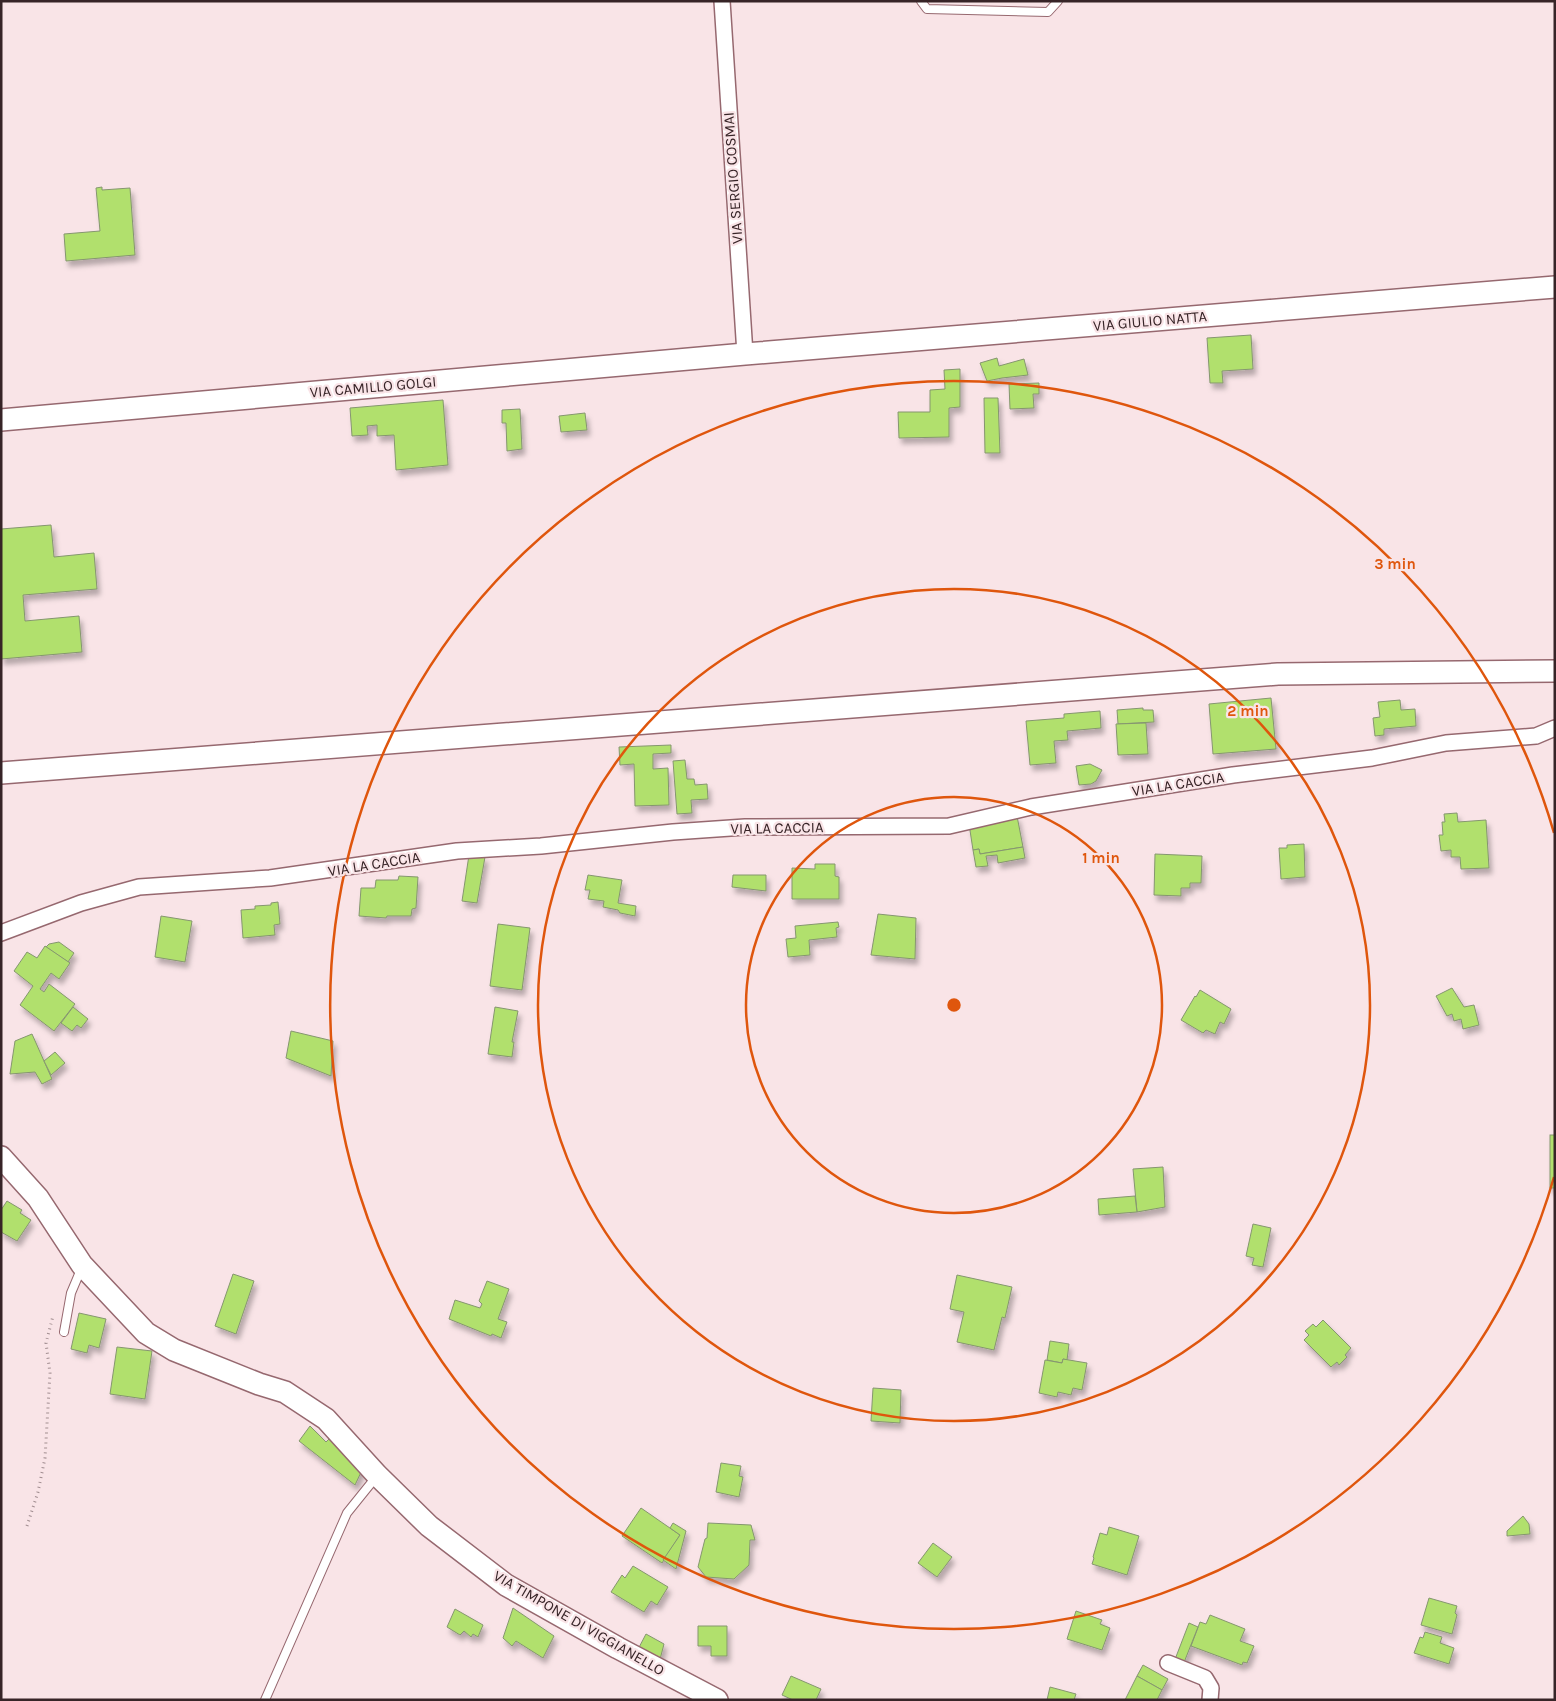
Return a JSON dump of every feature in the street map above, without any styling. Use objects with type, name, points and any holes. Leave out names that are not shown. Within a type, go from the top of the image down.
[{"type":"street","name":"VIA SERGIO COSMAI","points":[[722,1],[745,354]]},
{"type":"street","name":"VIA GIULIO NATTA","points":[[745,354],[1555,287]]},
{"type":"street","name":"VIA CAMILLO GOLGI","points":[[1,420],[745,354]]},
{"type":"street","points":[[1,773],[1278,674],[1555,671]]},
{"type":"street","name":"VIA LA CACCIA","points":[[1,933],[82,903],[139,887],[270,878],[456,851],[541,846],[673,832],[745,827],[949,826],[1031,807],[1233,775],[1372,758],[1446,743],[1536,736],[1555,728]]},
{"type":"street","name":"VIA TIMPONE DI VIGGIANELLO","points":[[1,1157],[38,1198],[82,1265],[146,1333],[174,1350],[259,1384],[286,1392],[326,1419],[377,1475],[429,1526],[506,1586],[717,1700]]},
{"type":"street","points":[[1168,1664],[1205,1678],[1211,1688],[1210,1700]]},
{"type":"lane","points":[[921,1],[927,9],[1048,12],[1058,1]]},
{"type":"lane","points":[[64,1332],[71,1293],[82,1265]]},
{"type":"lane","points":[[265,1700],[347,1513],[377,1475]]},
{"type":"path","points":[[27,1526],[38,1492],[45,1458],[50,1374],[46,1343],[50,1322],[56,1308]]},
{"type":"building","points":[[102,187],[102,190],[130,188],[135,255],[66,261],[64,234],[100,231],[96,188]]},
{"type":"building","points":[[1251,335],[1253,369],[1222,371],[1223,383],[1210,383],[1207,338]]},
{"type":"building","points":[[997,358],[999,366],[1024,359],[1028,375],[987,381],[980,363]]},
{"type":"building","points":[[960,369],[960,407],[949,408],[949,437],[899,438],[898,412],[930,412],[930,390],[945,389],[944,370]]},
{"type":"building","points":[[1039,383],[1039,394],[1033,394],[1034,408],[1010,409],[1009,384]]},
{"type":"building","points":[[984,398],[998,398],[1000,453],[985,453]]},
{"type":"building","points":[[443,400],[448,465],[396,470],[394,435],[377,436],[377,425],[367,426],[368,435],[352,436],[350,408]]},
{"type":"building","points":[[520,409],[522,449],[507,451],[506,423],[502,423],[502,410]]},
{"type":"building","points":[[585,413],[587,430],[561,432],[559,416]]},
{"type":"building","points":[[51,525],[54,557],[94,553],[97,589],[23,595],[25,621],[79,616],[82,652],[1,659],[1,529]]},
{"type":"building","points":[[1271,698],[1276,749],[1213,754],[1209,704]]},
{"type":"building","points":[[1400,700],[1401,710],[1415,709],[1416,726],[1384,729],[1384,735],[1375,736],[1373,718],[1380,717],[1378,702]]},
{"type":"building","points":[[1143,708],[1143,710],[1153,710],[1154,722],[1118,724],[1117,710]]},
{"type":"building","points":[[1100,711],[1101,728],[1067,731],[1068,740],[1054,741],[1056,763],[1030,765],[1026,721],[1064,718],[1064,714]]},
{"type":"building","points":[[1146,723],[1148,754],[1118,755],[1116,724]]},
{"type":"building","points":[[671,745],[671,753],[653,754],[653,769],[668,768],[669,805],[635,806],[634,764],[620,765],[619,747]]},
{"type":"building","points":[[685,760],[687,779],[694,779],[695,785],[707,784],[708,799],[691,800],[692,813],[677,814],[673,761]]},
{"type":"building","points":[[1090,764],[1102,770],[1096,781],[1091,784],[1079,785],[1076,766]]},
{"type":"building","points":[[1457,813],[1458,822],[1486,820],[1489,868],[1461,869],[1460,857],[1451,857],[1451,850],[1441,851],[1439,835],[1443,835],[1442,822],[1445,822],[1444,814]]},
{"type":"building","points":[[1017,816],[1023,847],[980,854],[979,849],[973,850],[969,824]]},
{"type":"building","points":[[1304,844],[1305,877],[1281,879],[1279,848],[1287,848],[1287,845]]},
{"type":"building","points":[[1023,847],[1025,858],[998,863],[997,855],[986,856],[988,866],[976,867],[973,850],[979,849],[980,854]]},
{"type":"building","points":[[1155,854],[1202,856],[1201,883],[1190,883],[1190,888],[1181,888],[1181,896],[1154,895]]},
{"type":"building","points":[[469,855],[485,857],[477,903],[462,901]]},
{"type":"building","points":[[815,864],[835,864],[835,876],[839,877],[839,899],[792,899],[792,868],[815,869]]},
{"type":"building","points":[[588,875],[622,880],[618,903],[636,906],[635,916],[603,907],[604,901],[588,899],[590,890],[585,890]]},
{"type":"building","points":[[733,875],[766,875],[766,891],[732,887]]},
{"type":"building","points":[[399,876],[418,877],[416,908],[412,909],[411,916],[387,916],[386,918],[359,916],[361,888],[375,888],[376,880],[398,880]]},
{"type":"building","points":[[278,902],[280,924],[274,925],[275,935],[243,938],[241,910],[255,909],[255,906],[271,905],[271,903]]},
{"type":"building","points":[[878,914],[916,918],[915,959],[871,955]]},
{"type":"building","points":[[161,916],[192,921],[185,962],[155,957]]},
{"type":"building","points":[[838,922],[839,927],[836,928],[837,937],[809,940],[810,955],[788,957],[786,939],[796,938],[795,926]]},
{"type":"building","points":[[498,924],[530,928],[522,990],[490,986]]},
{"type":"building","points":[[59,942],[74,953],[68,962],[46,947],[49,944]]},
{"type":"building","points":[[45,946],[70,963],[59,979],[51,973],[40,989],[44,992],[49,984],[75,1004],[54,1031],[20,1005],[33,986],[14,971],[27,952],[37,958]]},
{"type":"building","points":[[1452,988],[1464,1007],[1474,1005],[1479,1025],[1463,1029],[1461,1019],[1454,1021],[1452,1014],[1447,1016],[1436,996]]},
{"type":"building","points":[[1200,990],[1231,1009],[1224,1024],[1220,1022],[1215,1034],[1206,1030],[1203,1033],[1181,1020]]},
{"type":"building","points":[[73,1007],[88,1019],[81,1028],[77,1025],[72,1031],[61,1023]]},
{"type":"building","points":[[495,1007],[518,1011],[512,1042],[514,1042],[512,1057],[488,1054]]},
{"type":"building","points":[[291,1031],[333,1041],[331,1076],[286,1058]]},
{"type":"building","points":[[32,1034],[52,1079],[42,1084],[35,1072],[10,1074],[15,1041]]},
{"type":"building","points":[[55,1052],[65,1063],[51,1075],[44,1061]]},
{"type":"building","points":[[1550,1135],[1555,1135],[1555,1188],[1550,1188]]},
{"type":"building","points":[[1163,1167],[1165,1207],[1137,1212],[1133,1169]]},
{"type":"building","points":[[1135,1196],[1137,1212],[1099,1215],[1098,1199]]},
{"type":"building","points":[[7,1201],[22,1210],[20,1213],[31,1220],[17,1241],[1,1232],[1,1210]]},
{"type":"building","points":[[1253,1224],[1271,1228],[1263,1267],[1252,1265],[1254,1258],[1246,1256]]},
{"type":"building","points":[[233,1274],[254,1281],[236,1334],[215,1326]]},
{"type":"building","points":[[957,1275],[1012,1287],[1005,1318],[1002,1317],[994,1350],[957,1342],[964,1312],[950,1309]]},
{"type":"building","points":[[487,1281],[509,1289],[498,1319],[507,1322],[501,1338],[492,1334],[491,1336],[449,1319],[455,1300],[480,1308],[482,1304],[479,1301]]},
{"type":"building","points":[[79,1313],[106,1319],[99,1348],[89,1345],[87,1353],[71,1349]]},
{"type":"building","points":[[1323,1320],[1351,1348],[1345,1355],[1347,1357],[1339,1365],[1337,1362],[1331,1367],[1304,1340],[1309,1335],[1305,1331],[1313,1324],[1316,1327]]},
{"type":"building","points":[[1050,1341],[1069,1344],[1067,1360],[1063,1359],[1062,1363],[1047,1360]]},
{"type":"building","points":[[117,1347],[152,1351],[145,1399],[110,1394]]},
{"type":"building","points":[[1063,1359],[1087,1363],[1082,1390],[1073,1388],[1071,1395],[1058,1392],[1057,1397],[1039,1393],[1045,1360],[1062,1363]]},
{"type":"building","points":[[873,1388],[901,1390],[900,1423],[871,1421]]},
{"type":"building","points":[[310,1426],[326,1442],[331,1437],[363,1468],[355,1485],[299,1441]]},
{"type":"building","points":[[721,1463],[741,1466],[739,1476],[743,1477],[739,1497],[716,1492]]},
{"type":"building","points":[[641,1508],[680,1535],[662,1563],[622,1536]]},
{"type":"building","points":[[1523,1516],[1529,1524],[1530,1534],[1507,1536],[1507,1531]]},
{"type":"building","points":[[673,1523],[686,1531],[676,1569],[663,1560],[680,1535],[670,1528]]},
{"type":"building","points":[[708,1523],[751,1525],[755,1540],[750,1540],[749,1565],[734,1579],[706,1577],[698,1567],[705,1539],[707,1538]]},
{"type":"building","points":[[1109,1527],[1139,1536],[1127,1575],[1092,1564],[1100,1533],[1107,1535]]},
{"type":"building","points":[[933,1543],[952,1557],[937,1577],[918,1563]]},
{"type":"building","points":[[633,1566],[668,1587],[657,1605],[651,1601],[644,1612],[611,1592],[622,1575],[625,1578]]},
{"type":"building","points":[[1429,1598],[1457,1606],[1455,1613],[1457,1615],[1452,1634],[1421,1625]]},
{"type":"building","points":[[513,1608],[554,1636],[543,1658],[516,1641],[512,1646],[503,1638]]},
{"type":"building","points":[[455,1609],[483,1625],[478,1637],[473,1634],[471,1637],[464,1631],[460,1635],[447,1627]]},
{"type":"building","points":[[1076,1611],[1102,1620],[1100,1624],[1110,1628],[1102,1650],[1067,1639]]},
{"type":"building","points":[[1210,1615],[1245,1629],[1240,1641],[1254,1646],[1247,1663],[1243,1662],[1242,1665],[1191,1646],[1200,1622],[1206,1624]]},
{"type":"building","points":[[1189,1623],[1198,1627],[1183,1665],[1174,1662]]},
{"type":"building","points":[[698,1626],[727,1626],[727,1656],[711,1656],[711,1646],[698,1646]]},
{"type":"building","points":[[1425,1632],[1442,1637],[1440,1643],[1454,1648],[1449,1664],[1414,1653],[1420,1637],[1423,1638]]},
{"type":"building","points":[[646,1634],[664,1644],[658,1667],[635,1655]]},
{"type":"building","points":[[1143,1665],[1168,1679],[1162,1690],[1137,1676]]},
{"type":"building","points":[[791,1676],[821,1689],[816,1700],[793,1700],[782,1695]]},
{"type":"building","points":[[1137,1676],[1162,1690],[1157,1700],[1125,1700]]},
{"type":"building","points":[[1050,1687],[1076,1694],[1074,1700],[1047,1700]]}]
